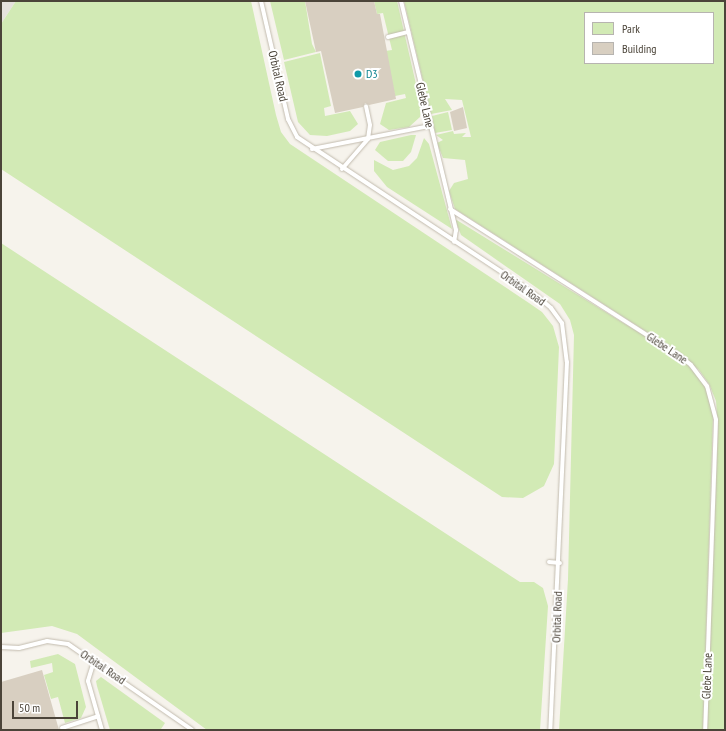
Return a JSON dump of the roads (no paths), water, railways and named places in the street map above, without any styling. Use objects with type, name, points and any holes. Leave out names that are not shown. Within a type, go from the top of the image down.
[{"type":"lane","name":"Orbital Road","points":[[260,1],[291,129],[312,149],[543,300],[564,329],[567,362],[560,562],[550,730]]},
{"type":"lane","name":"Glebe Lane","points":[[401,1],[429,126],[456,234],[454,242]]},
{"type":"lane","points":[[388,37],[408,32]]},
{"type":"lane","points":[[342,169],[368,139],[370,131],[366,106]]},
{"type":"lane","points":[[312,149],[429,126]]},
{"type":"lane","name":"Glebe Lane","points":[[450,209],[674,352],[691,365],[708,386],[716,420],[705,730]]},
{"type":"lane","points":[[549,562],[560,562]]},
{"type":"lane","name":"Orbital Road","points":[[1,647],[19,648],[59,640],[94,660],[192,730]]},
{"type":"lane","points":[[94,660],[88,681],[102,730]]},
{"type":"lane","points":[[62,728],[98,716]]},
{"type":"place","name":"D3","points":[[358,74]]}]
